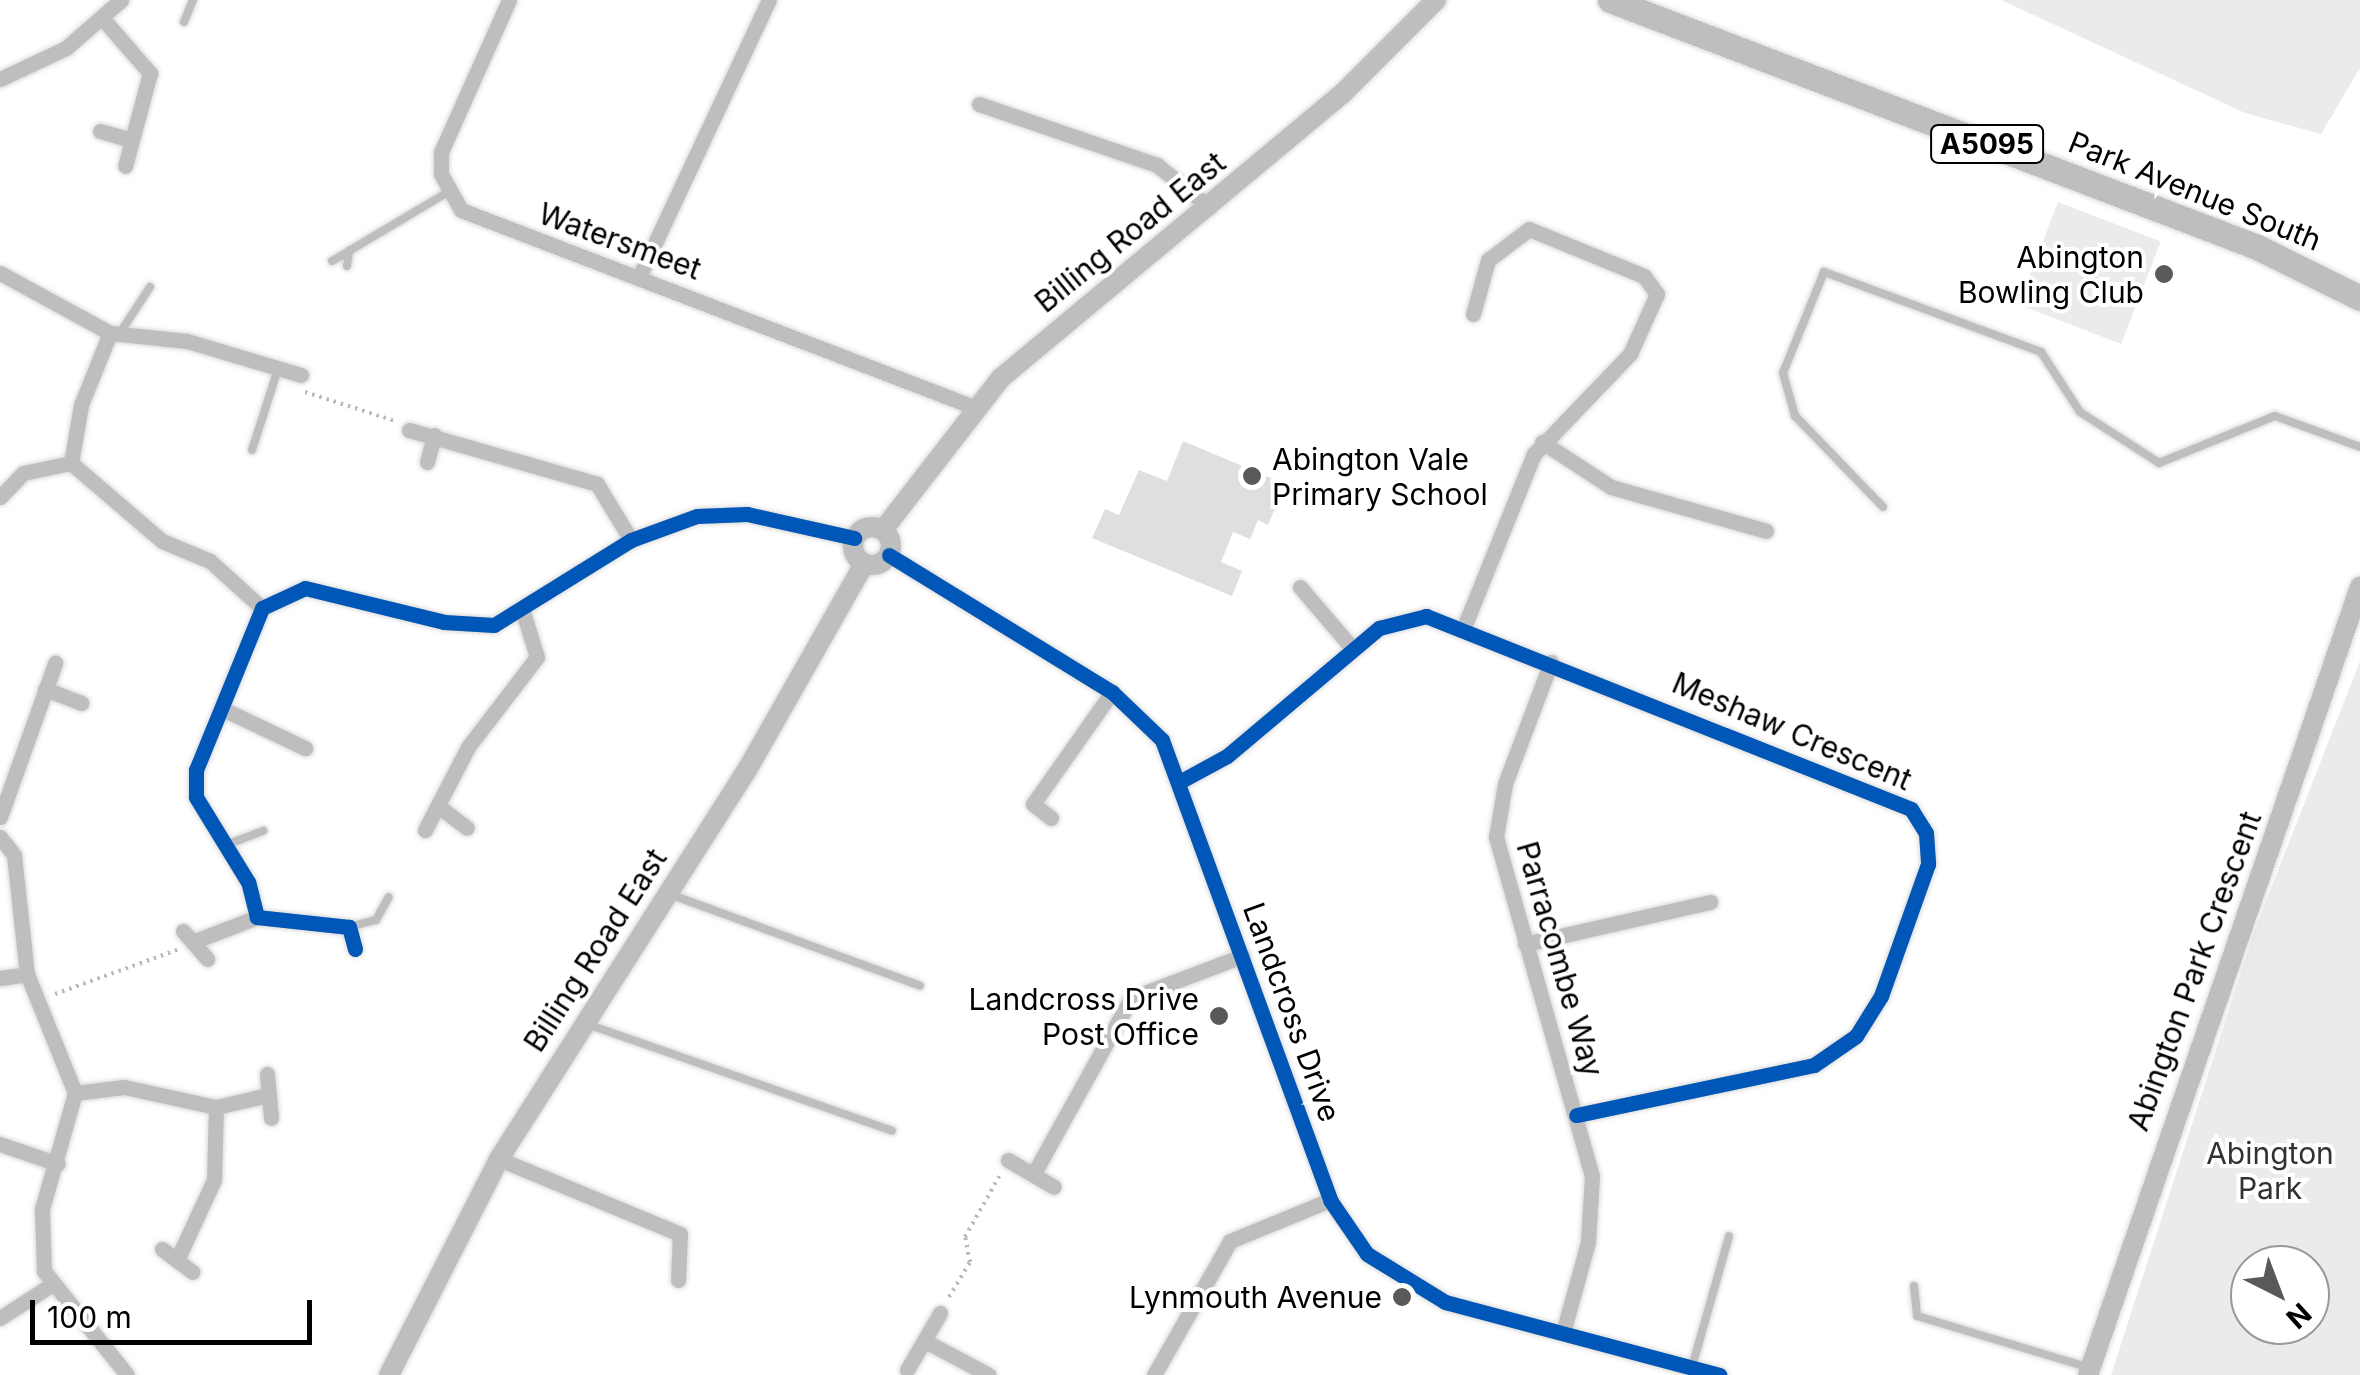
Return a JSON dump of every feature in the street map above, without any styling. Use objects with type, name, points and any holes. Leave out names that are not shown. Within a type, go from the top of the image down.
[{"type":"main road","name":"Park Avenue South","points":[[1610,0],[2257,247],[2360,298]]},
{"type":"street","points":[[0,78],[103,20],[121,0]]},
{"type":"street","points":[[448,192],[447,132],[509,0]]},
{"type":"street","points":[[639,277],[769,0]]},
{"type":"street","name":"Billing Road East","points":[[883,530],[974,407],[1209,207],[1436,0]]},
{"type":"street","points":[[103,20],[150,73],[128,139],[125,166]]},
{"type":"street","points":[[979,104],[1157,165],[1209,207]]},
{"type":"street","points":[[100,132],[128,139]]},
{"type":"street","name":"Watersmeet","points":[[448,192],[478,219],[974,407]]},
{"type":"street","points":[[1464,627],[1542,442],[1630,354],[1651,314],[1654,283],[1529,230],[1488,260],[1472,314]]},
{"type":"street","points":[[0,273],[115,334],[187,341],[289,374]]},
{"type":"street","points":[[71,463],[81,405],[115,334]]},
{"type":"street","points":[[410,430],[597,484],[631,540]]},
{"type":"street","points":[[427,462],[434,435]]},
{"type":"street","points":[[1542,442],[1611,487],[1766,531]]},
{"type":"street","points":[[0,497],[23,473],[71,463]]},
{"type":"street","points":[[71,463],[162,542],[210,561],[262,608]]},
{"type":"street","points":[[257,917],[248,882],[203,820],[196,770],[225,710],[262,608],[305,588],[444,622],[494,625],[524,612],[631,540],[723,514],[854,538],[883,530],[889,556],[864,564],[854,538]]},
{"type":"street","name":"Landcross Drive","points":[[889,556],[1112,692],[1162,740],[1182,781],[1330,1200],[1367,1254],[1415,1288],[1718,1375]]},
{"type":"street","name":"Billing Road East","points":[[389,1375],[499,1159],[668,894],[864,564]]},
{"type":"street","points":[[1300,587],[1354,649]]},
{"type":"street","name":"Abington Park Crescent","points":[[2089,1372],[2360,587]]},
{"type":"street","points":[[425,830],[442,809],[468,747],[537,657],[524,612]]},
{"type":"street","name":"Meshaw Crescent","points":[[1182,781],[1228,756],[1354,649],[1402,618],[1464,627],[1900,800],[1920,819],[1929,850],[1881,996],[1836,1053],[1794,1071],[1576,1115]]},
{"type":"street","name":"Parracombe Way","points":[[1551,662],[1497,822],[1525,944],[1576,1115],[1593,1198],[1563,1333]]},
{"type":"street","points":[[0,817],[55,663]]},
{"type":"street","points":[[45,688],[82,704]]},
{"type":"street","points":[[1034,804],[1112,692]]},
{"type":"street","points":[[225,710],[305,748]]},
{"type":"street","points":[[1019,793],[1050,818]]},
{"type":"street","points":[[442,809],[466,828]]},
{"type":"street","points":[[0,836],[14,855],[27,974],[75,1092],[39,1232],[54,1283],[127,1375]]},
{"type":"street","points":[[1525,944],[1710,902]]},
{"type":"street","points":[[208,960],[189,936],[257,917],[349,927],[355,949]]},
{"type":"street","points":[[1033,1175],[1131,998],[1242,956]]},
{"type":"street","points":[[0,978],[27,974]]},
{"type":"street","points":[[267,1074],[271,1118]]},
{"type":"street","points":[[75,1092],[124,1087],[216,1107],[268,1095]]},
{"type":"street","points":[[176,1260],[214,1180],[216,1107]]},
{"type":"street","points":[[0,1144],[58,1164]]},
{"type":"street","points":[[499,1159],[680,1234],[678,1280]]},
{"type":"street","points":[[1008,1160],[1054,1187]]},
{"type":"street","points":[[1154,1375],[1230,1241],[1330,1200]]},
{"type":"street","points":[[162,1249],[192,1272]]},
{"type":"street","points":[[0,1318],[54,1283]]},
{"type":"street","points":[[907,1370],[940,1312]]},
{"type":"street","points":[[924,1341],[989,1375]]},
{"type":"lane","points":[[184,22],[194,0]]},
{"type":"lane","points":[[332,261],[448,192]]},
{"type":"lane","points":[[347,266],[350,251]]},
{"type":"lane","points":[[1884,507],[1795,416],[1783,373],[1824,272],[1857,278],[2040,352],[2080,412],[2159,463],[2276,416],[2360,447]]},
{"type":"lane","points":[[115,334],[150,286]]},
{"type":"lane","points":[[252,450],[289,374]]},
{"type":"lane","points":[[222,848],[263,831]]},
{"type":"lane","points":[[668,894],[920,986]]},
{"type":"lane","points":[[349,927],[376,920],[390,898]]},
{"type":"lane","points":[[583,1022],[892,1131]]},
{"type":"lane","points":[[1697,1371],[1729,1236]]},
{"type":"lane","points":[[1914,1286],[1917,1316],[2089,1372]]},
{"type":"path","points":[[289,374],[298,390],[410,430]]},
{"type":"path","points":[[36,1000],[189,936]]},
{"type":"path","points":[[940,1312],[970,1262],[965,1237],[1008,1160]]},
{"type":"green space","points":[[2001,0],[2360,0],[2360,68],[2321,134],[2245,113]]},
{"type":"green space","points":[[2058,202],[2161,241],[2121,344],[2019,305]]},
{"type":"green space","name":"Abington Park","points":[[2360,661],[2360,1375],[2111,1375],[2254,932]]},
{"type":"building","points":[[1183,441],[1285,484],[1268,525],[1258,520],[1250,539],[1233,532],[1221,562],[1242,571],[1232,596],[1092,538],[1105,509],[1119,515],[1139,470],[1167,481]]},
{"type":"cycle path","points":[[355,949],[349,927],[257,917],[248,882],[196,797],[196,770],[262,608],[305,588],[444,622],[494,625],[631,540],[697,516],[747,514],[854,538]]},
{"type":"cycle path","points":[[889,555],[1112,692],[1162,740],[1330,1200],[1367,1254],[1445,1302],[1719,1375]]},
{"type":"cycle path","points":[[1181,781],[1227,756],[1379,628],[1426,616],[1911,809],[1926,833],[1928,864],[1881,996],[1856,1036],[1814,1065],[1576,1115]]},
{"type":"place","name":"Abington Bowling Club","points":[[2164,274]]},
{"type":"place","name":"Abington Vale Primary School","points":[[1252,476]]},
{"type":"place","name":"Landcross Drive Post Office","points":[[1219,1016]]},
{"type":"place","name":"Lynmouth Avenue","points":[[1402,1297]]}]
